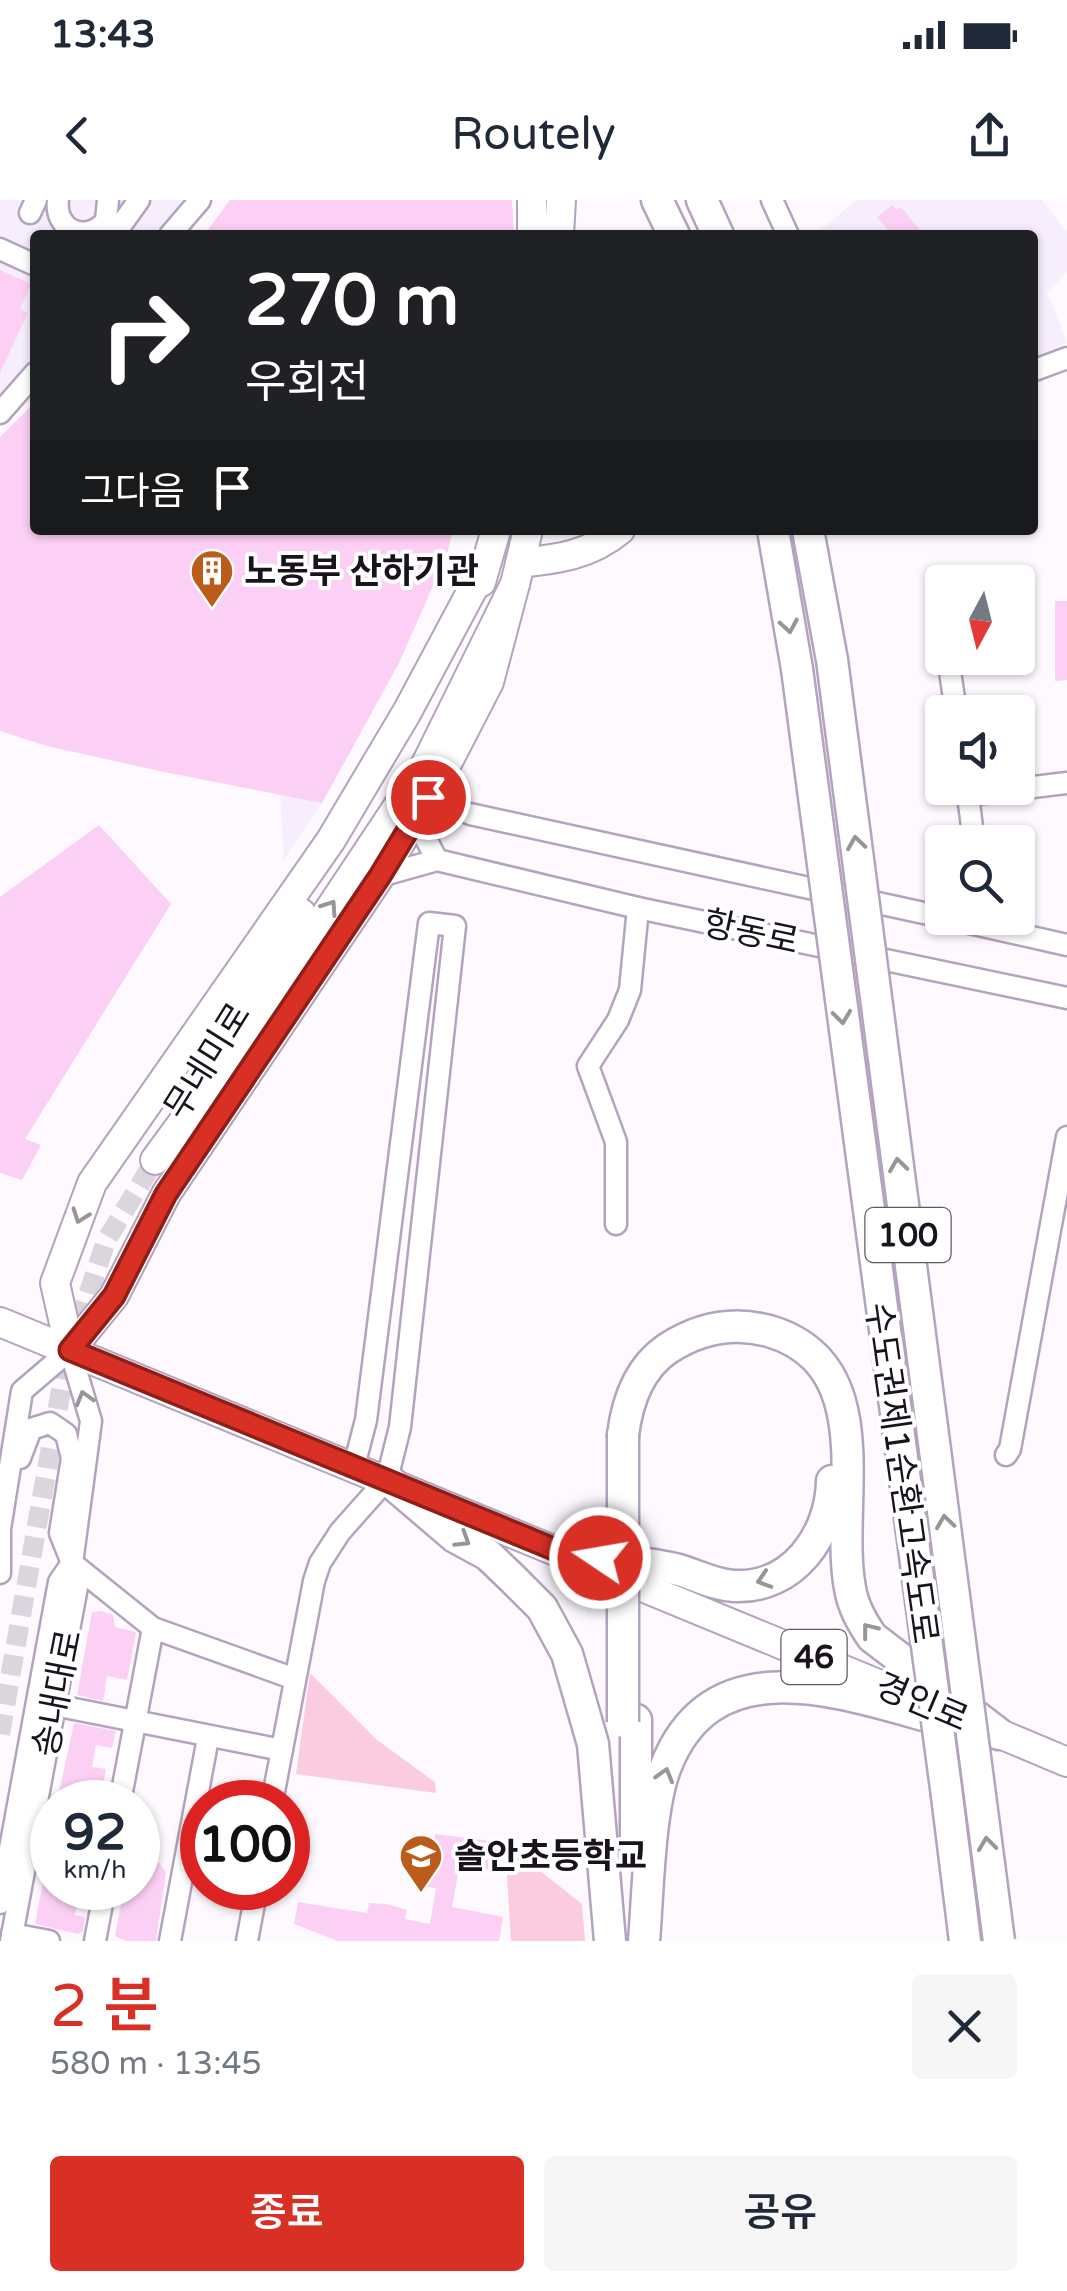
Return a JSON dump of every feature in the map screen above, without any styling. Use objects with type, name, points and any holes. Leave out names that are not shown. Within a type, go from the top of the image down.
[{"type":"highway","points":[[656,200],[671,230]]},
{"type":"highway","points":[[702,200],[716,230]]},
{"type":"highway","name":"수도권제1순환고속도로","points":[[773,535],[800,689],[965,1941]]},
{"type":"highway","name":"수도권제1순환고속도로","points":[[809,535],[834,679],[1000,1941]]},
{"type":"highway","points":[[641,1941],[629,1721],[627,1405],[640,1378],[660,1354],[686,1336],[717,1326],[750,1326],[784,1336],[826,1371],[847,1423],[848,1568],[858,1616],[872,1637],[999,1734]]},
{"type":"highway","points":[[561,1552],[678,1570],[734,1586],[758,1584],[793,1567],[821,1534],[832,1488],[833,1424],[816,1381],[778,1348],[748,1340],[717,1340],[692,1347],[669,1363],[650,1385],[630,1436]]},
{"type":"highway","points":[[387,1479],[455,1537],[488,1555],[542,1608],[567,1654],[593,1744],[613,1941]]},
{"type":"highway","points":[[641,1941],[665,1768],[678,1742],[716,1703],[750,1688],[782,1685],[820,1690],[999,1734]]},
{"type":"highway","points":[[613,1941],[629,1721]]},
{"type":"highway","points":[[946,1796],[946,1941]]},
{"type":"main road","points":[[532,200],[532,230]]},
{"type":"main road","points":[[559,230],[560,200]]},
{"type":"main road","name":"무네미로","points":[[494,535],[462,641],[418,724],[165,1126],[155,1160],[236,1050],[426,764],[518,574],[527,535]]},
{"type":"main road","points":[[70,1350],[114,1296],[166,1194],[415,818],[489,682],[518,574],[602,544],[614,535]]},
{"type":"main road","points":[[70,1350],[55,1283],[92,1183],[331,840],[408,712],[484,568]]},
{"type":"main road","points":[[126,1130],[136,1156],[156,1168],[192,1156]]},
{"type":"main road","name":"경인로","points":[[0,1322],[1067,1762]]},
{"type":"street","points":[[58,200],[57,214],[70,230]]},
{"type":"street","points":[[94,230],[100,228],[109,212],[108,200]]},
{"type":"street","points":[[118,230],[139,200]]},
{"type":"street","points":[[174,230],[200,200]]},
{"type":"street","points":[[772,200],[786,230]]},
{"type":"street","points":[[0,248],[30,263]]},
{"type":"street","points":[[1038,369],[1067,358]]},
{"type":"street","points":[[0,412],[30,379]]},
{"type":"street","points":[[1035,785],[1067,782]]},
{"type":"street","points":[[470,814],[925,913]]},
{"type":"street","points":[[415,818],[437,860]]},
{"type":"street","name":"항동로","points":[[380,876],[437,860],[638,908],[1067,998]]},
{"type":"street","points":[[616,1224],[616,1142],[588,1066],[618,1020],[630,990],[638,908]]},
{"type":"street","points":[[276,1780],[320,1563],[340,1532],[387,1479],[400,1427],[454,926],[430,922],[366,1420],[354,1466]]},
{"type":"street","points":[[1030,935],[1067,945]]},
{"type":"street","points":[[1006,1455],[1067,1137]]},
{"type":"street","points":[[0,1573],[0,1529],[22,1391],[70,1350]]},
{"type":"street","name":"송내대로","points":[[47,1780],[54,1705],[76,1586],[72,1563],[91,1421],[70,1350]]},
{"type":"street","points":[[0,1529],[12,1515],[22,1450],[32,1429],[50,1423],[66,1434],[72,1458],[60,1533],[72,1563],[153,1628],[295,1679]]},
{"type":"street","name":"송내대로","points":[[0,1903],[59,1582],[72,1563]]},
{"type":"street","points":[[124,1780],[153,1628]]},
{"type":"street","points":[[54,1705],[282,1750]]},
{"type":"street","points":[[170,1941],[208,1738]]},
{"type":"street","name":"송내대로","points":[[11,1937],[30,1871]]},
{"type":"street","points":[[94,1941],[100,1910]]},
{"type":"street","points":[[246,1941],[252,1910]]},
{"type":"street","points":[[11,1937],[48,1941]]},
{"type":"shaded area","points":[[0,200],[191,200],[164,230],[30,230],[30,365],[0,397]]},
{"type":"shaded area","points":[[857,200],[1042,200],[1067,232],[1067,272],[1047,292],[1067,343],[1038,355],[1038,230],[820,230]]},
{"type":"shaded area","points":[[280,793],[322,803],[284,860]]},
{"type":"shaded area","points":[[310,1673],[377,1740],[435,1782],[436,1793],[296,1774]]},
{"type":"shaded area","points":[[505,1843],[582,1904],[585,1941],[511,1941]]},
{"type":"building","points":[[230,200],[512,200],[514,230],[208,230]]},
{"type":"building","points":[[892,205],[897,210],[901,207],[920,230],[888,230],[877,217]]},
{"type":"building","points":[[0,270],[30,286],[20,309],[28,313],[0,373]]},
{"type":"building","name":"노동부 산하기관","points":[[30,407],[30,535],[452,535],[399,663],[322,803],[47,746],[0,731],[0,437]]},
{"type":"building","points":[[1055,601],[1067,601],[1067,680],[1055,681]]},
{"type":"building","points":[[99,825],[171,904],[25,1139],[41,1145],[22,1180],[0,1173],[0,897]]},
{"type":"building","points":[[92,1612],[113,1615],[115,1627],[136,1632],[127,1680],[107,1676],[103,1701],[77,1695]]},
{"type":"building","points":[[74,1723],[116,1731],[112,1748],[96,1745],[92,1767],[106,1769],[104,1780],[62,1780]]},
{"type":"building","points":[[435,1834],[499,1842],[495,1870],[459,1868],[452,1907],[503,1917],[499,1941],[338,1941],[294,1924],[297,1910],[310,1910],[310,1904],[367,1913],[369,1903],[407,1910],[405,1919],[430,1924],[436,1888],[427,1887]]},
{"type":"building","points":[[160,1864],[166,1872],[156,1941],[126,1941],[115,1936],[120,1910],[160,1910]]},
{"type":"building","points":[[38,1910],[76,1910],[75,1915],[85,1917],[83,1931],[78,1934],[35,1924]]},
{"type":"tunnel","points":[[0,1734],[66,1362],[106,1241],[155,1160]]},
{"type":"place","name":"노동부 산하기관","points":[[212,609]]},
{"type":"place","name":"솔안초등학교","points":[[421,1894]]},
{"type":"route","points":[[428,797],[380,876],[166,1194],[114,1296],[70,1350],[561,1552],[600,1558]]}]
